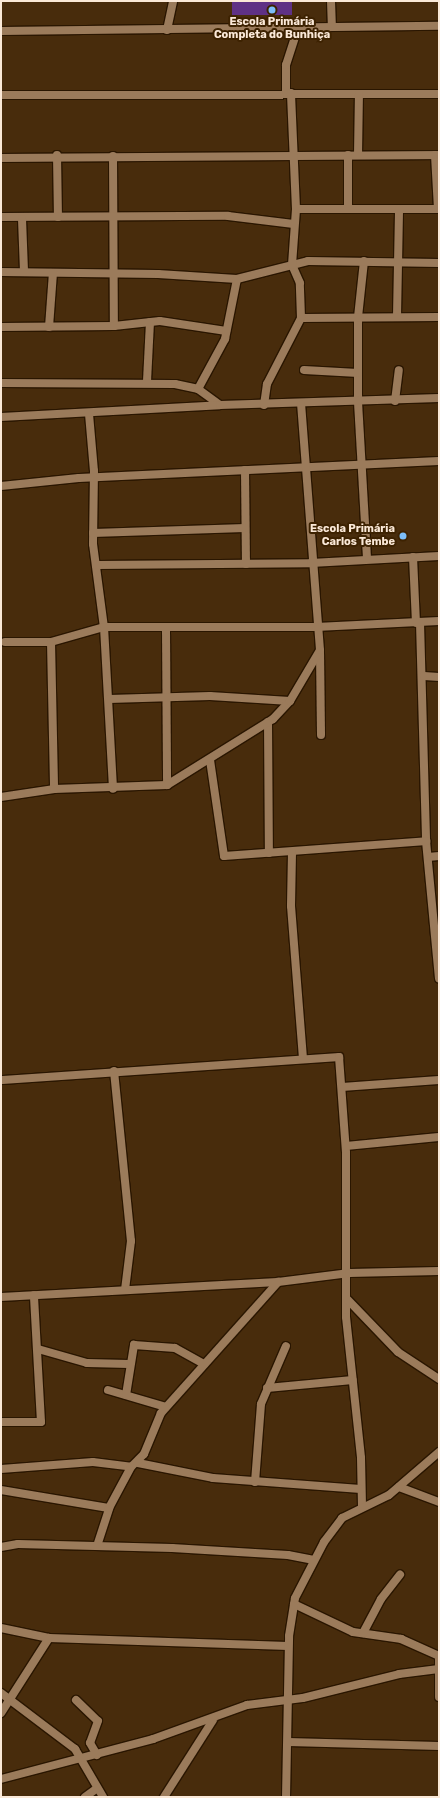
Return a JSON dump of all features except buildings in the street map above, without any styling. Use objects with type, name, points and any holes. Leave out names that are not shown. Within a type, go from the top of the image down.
[{"type":"street","points":[[166,30],[173,1]]},
{"type":"street","points":[[332,1],[332,27]]},
{"type":"street","points":[[1,32],[439,26]]},
{"type":"street","points":[[264,406],[267,384],[300,318],[300,282],[292,265],[296,209],[286,65],[298,29]]},
{"type":"street","points":[[1,95],[288,93],[439,94]]},
{"type":"street","points":[[358,155],[359,94]]},
{"type":"street","points":[[1,158],[57,155],[437,155],[438,209],[296,209]]},
{"type":"street","points":[[57,155],[58,217]]},
{"type":"street","points":[[348,155],[348,208]]},
{"type":"street","points":[[113,156],[114,326]]},
{"type":"street","points":[[397,316],[399,209]]},
{"type":"street","points":[[1,217],[113,218],[228,216],[294,224]]},
{"type":"street","points":[[22,218],[24,272]]},
{"type":"street","points":[[1,272],[113,273],[237,280],[308,261],[439,263]]},
{"type":"street","points":[[364,261],[358,317],[358,402],[367,558]]},
{"type":"street","points":[[49,327],[53,273]]},
{"type":"street","points":[[198,389],[215,362],[226,331],[237,280]]},
{"type":"street","points":[[300,318],[397,316],[439,317]]},
{"type":"street","points":[[1,327],[114,326],[150,322],[226,331]]},
{"type":"street","points":[[146,381],[150,322]]},
{"type":"street","points":[[304,370],[358,373]]},
{"type":"street","points":[[395,400],[400,370]]},
{"type":"street","points":[[1,383],[146,381],[198,389],[220,405]]},
{"type":"street","points":[[1,418],[89,414],[220,405],[301,405],[439,398]]},
{"type":"street","points":[[301,405],[311,563],[316,627],[320,650],[321,736]]},
{"type":"street","points":[[89,414],[93,479],[93,533],[104,627],[113,789]]},
{"type":"street","points":[[1,486],[245,470],[362,466],[439,461]]},
{"type":"street","points":[[245,470],[246,564]]},
{"type":"street","points":[[93,533],[245,528]]},
{"type":"street","points":[[96,565],[311,563],[367,558],[439,556]]},
{"type":"street","points":[[413,557],[424,676],[426,841],[437,918],[439,978]]},
{"type":"street","points":[[5,642],[51,642],[104,627],[166,630],[316,627],[439,622]]},
{"type":"street","points":[[166,630],[165,699],[167,785]]},
{"type":"street","points":[[51,642],[54,789]]},
{"type":"street","points":[[1,797],[54,789],[113,789],[167,785],[210,760],[268,722],[290,701],[320,650]]},
{"type":"street","points":[[424,676],[439,677]]},
{"type":"street","points":[[109,699],[165,699],[210,696],[290,701]]},
{"type":"street","points":[[268,722],[269,853]]},
{"type":"street","points":[[210,760],[224,856],[292,853],[426,841]]},
{"type":"street","points":[[292,853],[291,906],[303,1058]]},
{"type":"street","points":[[428,857],[439,856]]},
{"type":"street","points":[[1,1080],[303,1058],[339,1058],[346,1146],[349,1273],[348,1300],[362,1506]]},
{"type":"street","points":[[114,1071],[131,1241],[125,1290]]},
{"type":"street","points":[[342,1087],[439,1080]]},
{"type":"street","points":[[346,1146],[439,1137]]},
{"type":"street","points":[[1,1296],[278,1282],[349,1273],[439,1271]]},
{"type":"street","points":[[97,1546],[109,1508],[135,1465],[166,1407],[278,1282]]},
{"type":"street","points":[[1,1422],[40,1422],[38,1349],[34,1295]]},
{"type":"street","points":[[348,1300],[398,1352],[439,1379]]},
{"type":"street","points":[[126,1396],[129,1364],[134,1345],[175,1348],[204,1364]]},
{"type":"street","points":[[255,1482],[261,1404],[286,1346]]},
{"type":"street","points":[[38,1349],[87,1363],[129,1364]]},
{"type":"street","points":[[267,1388],[353,1380]]},
{"type":"street","points":[[108,1390],[166,1407]]},
{"type":"street","points":[[286,1797],[288,1742],[288,1646],[294,1604],[313,1560],[342,1518],[399,1487],[439,1452]]},
{"type":"street","points":[[1,1469],[93,1462],[135,1465],[255,1482],[361,1489]]},
{"type":"street","points":[[399,1487],[439,1502]]},
{"type":"street","points":[[1,1490],[109,1508]]},
{"type":"street","points":[[1,1547],[97,1546],[276,1554],[313,1560]]},
{"type":"street","points":[[363,1633],[381,1599],[400,1575]]},
{"type":"street","points":[[294,1604],[363,1633],[401,1639],[439,1656],[439,1697]]},
{"type":"street","points":[[1,1628],[49,1638],[288,1646]]},
{"type":"street","points":[[1,1713],[49,1638]]},
{"type":"street","points":[[1,1779],[97,1755],[213,1720],[247,1705],[288,1701],[399,1674],[439,1669]]},
{"type":"street","points":[[1,1693],[11,1699],[83,1758],[96,1788],[103,1797]]},
{"type":"street","points":[[76,1700],[98,1721],[90,1743],[97,1755]]},
{"type":"street","points":[[164,1797],[213,1720]]},
{"type":"street","points":[[288,1742],[439,1746]]},
{"type":"street","points":[[85,1797],[96,1788]]},
{"type":"shaded area","points":[[232,1],[292,1],[292,15],[232,15]]},
{"type":"place","name":"Escola Primária Completa do Bunhiça","points":[[272,10]]},
{"type":"place","name":"Escola Primária Carlos Tembe","points":[[403,536]]}]
